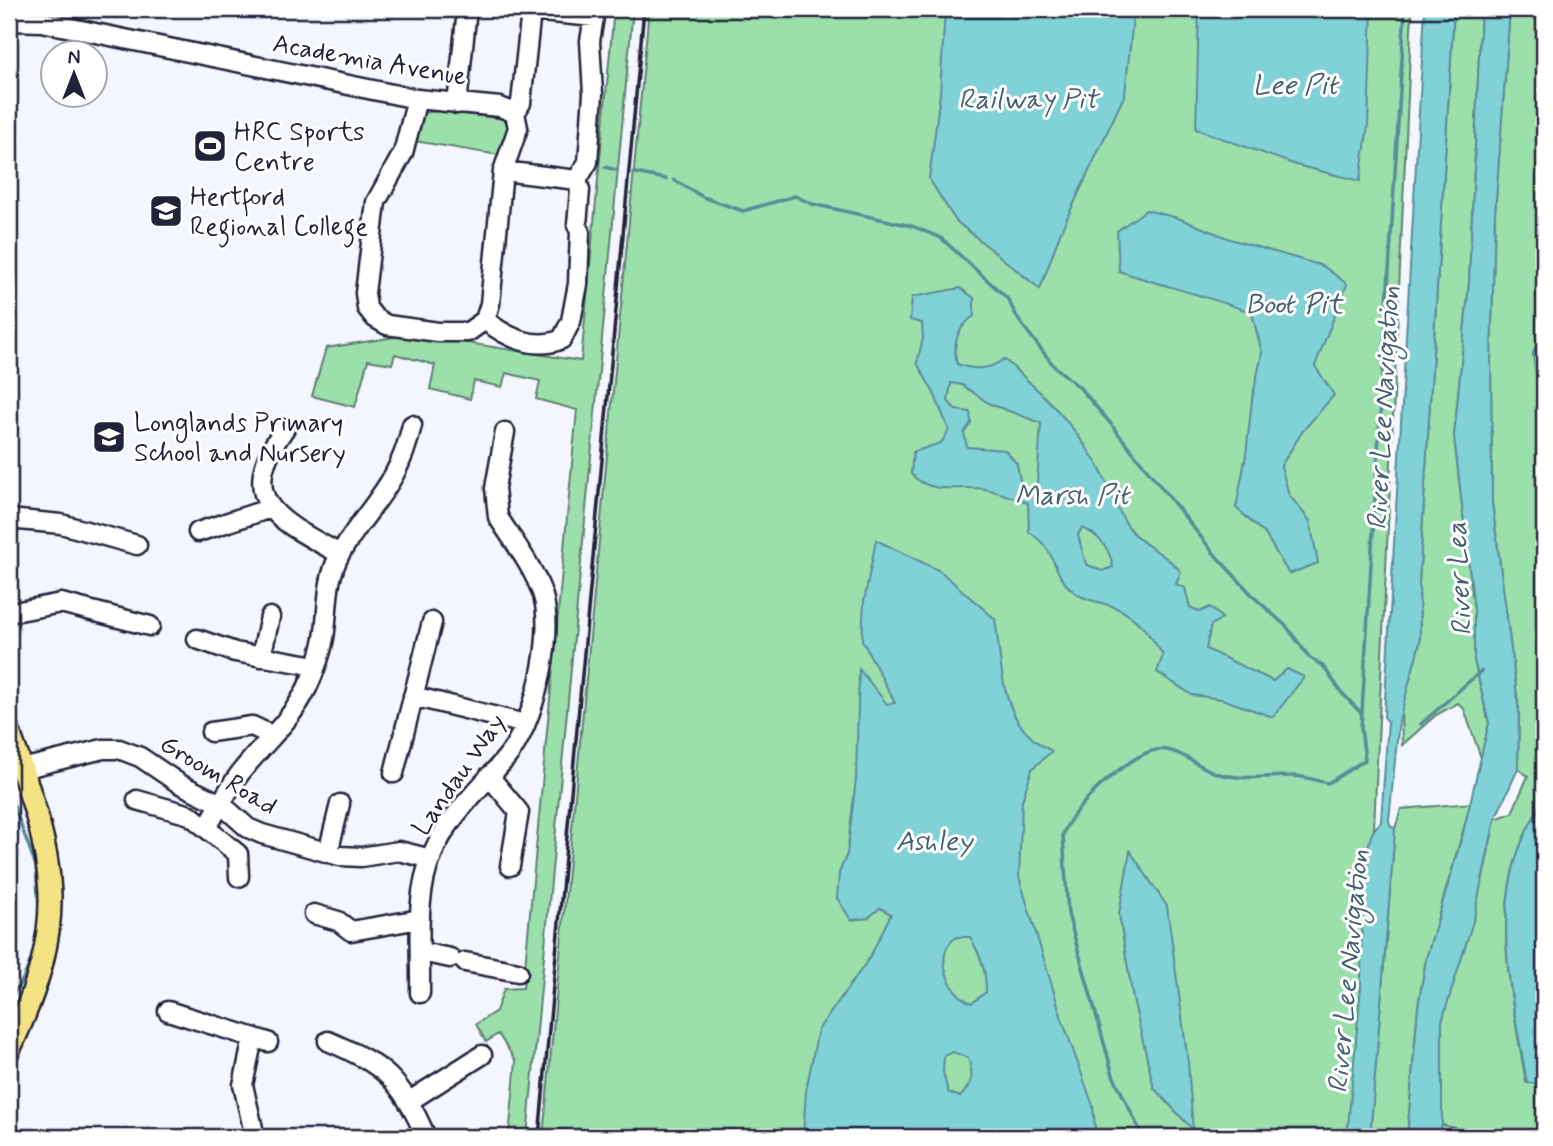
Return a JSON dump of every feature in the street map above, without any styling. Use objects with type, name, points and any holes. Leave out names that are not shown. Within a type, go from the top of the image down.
[{"type":"main road","points":[[9,732],[46,850],[52,904],[41,972],[11,1038]]},
{"type":"street","points":[[457,104],[467,9]]},
{"type":"street","points":[[416,99],[402,153],[376,202],[366,303],[375,318],[393,326],[468,332],[485,320],[491,304],[503,171],[518,128],[515,113],[521,103],[531,11],[594,17],[590,41],[593,94],[588,162],[577,180],[580,190],[577,225],[580,232],[578,284],[566,335],[555,342],[522,340],[505,335],[485,320]]},
{"type":"street","name":"Academia Avenue","points":[[9,21],[43,16],[416,99],[500,107],[515,113]]},
{"type":"street","points":[[503,171],[577,180]]},
{"type":"street","points":[[207,827],[238,775],[302,699],[324,638],[329,581],[340,554],[395,477],[402,463],[412,425]]},
{"type":"street","points":[[285,428],[269,450],[261,471],[262,490],[271,508],[296,529],[340,554]]},
{"type":"street","name":"Landau Way","points":[[420,993],[420,919],[423,887],[431,859],[448,824],[514,748],[541,677],[545,607],[536,579],[498,517],[495,502],[505,432]]},
{"type":"street","points":[[198,532],[271,508]]},
{"type":"street","points":[[9,519],[61,524],[137,545]]},
{"type":"street","points":[[9,613],[61,603],[150,626]]},
{"type":"street","points":[[261,657],[270,617]]},
{"type":"street","points":[[394,773],[432,622]]},
{"type":"street","points":[[197,639],[261,657],[316,666]]},
{"type":"street","points":[[413,696],[525,724]]},
{"type":"street","points":[[211,732],[252,726],[271,735]]},
{"type":"street","name":"Groom Road","points":[[22,769],[103,749],[119,749],[140,757],[180,784],[221,804],[248,828],[328,853],[361,856],[409,852],[431,859]]},
{"type":"street","points":[[489,776],[519,812],[510,866]]},
{"type":"street","points":[[138,800],[184,812],[207,827],[238,854],[239,877]]},
{"type":"street","points":[[328,853],[340,804]]},
{"type":"street","points":[[314,914],[338,921],[351,932],[420,919]]},
{"type":"street","points":[[421,952],[518,972]]},
{"type":"street","points":[[168,1011],[260,1040],[243,1085],[255,1137]]},
{"type":"street","points":[[328,1041],[376,1063],[392,1079],[408,1102],[426,1137]]},
{"type":"street","points":[[408,1102],[482,1055]]},
{"type":"green space","points":[[614,9],[633,9],[527,1137],[509,1137],[516,1061],[498,1034],[486,1042],[476,1024],[496,1011],[504,989],[523,988],[577,410],[536,399],[540,381],[506,373],[502,387],[474,381],[470,399],[430,389],[435,365],[395,354],[392,364],[368,360],[355,407],[312,396],[326,348],[402,336],[436,338],[581,361]]},
{"type":"green space","points":[[649,9],[1412,9],[1373,849],[1349,1137],[543,1137]]},
{"type":"green space","points":[[1454,9],[1481,9],[1469,283],[1454,436],[1474,609],[1474,660],[1489,723],[1481,758],[1464,709],[1458,703],[1436,715],[1402,745],[1401,711],[1420,642],[1419,583]]},
{"type":"green space","points":[[1510,9],[1544,9],[1544,329],[1533,354],[1544,426],[1544,801],[1525,834],[1513,868],[1507,903],[1506,938],[1513,1010],[1526,1082],[1544,1084],[1544,1137],[1492,1137],[1442,1125],[1442,1021],[1483,878],[1495,819],[1512,813],[1528,776],[1518,769],[1519,711],[1492,503],[1491,360],[1495,213]]},
{"type":"green space","points":[[440,111],[505,119],[509,128],[498,155],[414,141],[421,113]]},
{"type":"green space","points":[[1471,803],[1426,959],[1418,1007],[1407,1137],[1370,1137],[1395,829],[1401,809]]},
{"type":"water","name":"Railway Pit","points":[[945,9],[1134,9],[1125,94],[1061,231],[1040,289],[956,221],[929,179],[940,94]]},
{"type":"water","name":"Lee Pit","points":[[1199,9],[1372,9],[1368,126],[1360,181],[1296,165],[1196,129]]},
{"type":"water","points":[[1425,9],[1454,9],[1419,583],[1420,642],[1399,721],[1389,820],[1395,829],[1370,1137],[1347,1137],[1361,987],[1362,899],[1367,880],[1370,838],[1381,822],[1388,722],[1384,717]]},
{"type":"water","points":[[1481,9],[1510,9],[1495,213],[1491,360],[1492,503],[1519,711],[1518,769],[1495,819],[1474,918],[1442,1021],[1442,1125],[1436,1137],[1407,1137],[1418,1007],[1426,959],[1463,833],[1489,723],[1474,660],[1474,609],[1454,436],[1469,283]]},
{"type":"water","name":"Boot Pit","points":[[1146,210],[1178,218],[1230,239],[1323,266],[1347,284],[1315,366],[1334,395],[1302,432],[1281,466],[1289,495],[1310,521],[1318,563],[1289,574],[1265,534],[1236,508],[1262,353],[1252,313],[1119,271],[1117,231]]},
{"type":"water","name":"Marsh Pit","points":[[960,288],[974,298],[974,316],[963,326],[957,337],[957,364],[981,368],[1004,359],[1064,417],[1100,468],[1128,526],[1140,540],[1181,572],[1176,584],[1185,588],[1190,607],[1200,612],[1210,607],[1222,618],[1211,625],[1206,649],[1273,681],[1287,669],[1304,677],[1273,717],[1222,699],[1192,695],[1157,672],[1163,655],[1136,621],[1114,607],[1083,597],[1066,584],[1050,554],[1039,539],[1029,532],[1028,503],[985,489],[927,485],[911,474],[913,452],[941,443],[949,430],[934,393],[917,363],[923,338],[922,323],[910,320],[912,297]],"holes":[[[951,383],[962,385],[990,404],[1041,423],[1037,484],[1030,490],[1021,486],[1017,464],[1005,450],[967,447],[964,433],[971,423],[970,412],[956,410],[948,401]],[[1082,528],[1103,543],[1113,567],[1102,571],[1086,564],[1078,535]]]},
{"type":"water","points":[[1544,329],[1544,426],[1533,354]]},
{"type":"water","name":"Ashley","points":[[876,540],[940,571],[995,619],[1003,677],[1013,712],[1022,727],[1035,740],[1052,751],[1032,769],[1022,801],[1019,877],[1063,1022],[1093,1106],[1096,1137],[982,1137],[967,1128],[958,1137],[803,1137],[806,1091],[818,1030],[870,957],[891,914],[880,908],[868,918],[851,920],[837,898],[839,873],[847,854],[856,779],[859,669],[887,704],[895,703],[862,640],[864,601]],"holes":[[[957,937],[970,937],[984,970],[986,992],[972,1003],[956,991],[946,972],[945,952]],[[953,1052],[968,1058],[971,1070],[968,1088],[960,1097],[948,1092],[943,1072],[944,1056]]]},
{"type":"water","points":[[1544,801],[1544,1084],[1527,1083],[1514,1010],[1506,938],[1507,903],[1513,868],[1525,834]]},
{"type":"water","points":[[1130,851],[1167,906],[1188,1062],[1193,1130],[1154,1088],[1133,999],[1119,914]]},
{"type":"waterway","name":"River Lee Navigation","points":[[1143,1137],[1113,1075],[1068,914],[1063,835],[1076,812],[1116,772],[1131,761],[1156,750],[1171,751],[1225,775],[1296,776],[1328,783],[1365,760],[1361,728],[1405,9]]},
{"type":"waterway","points":[[605,167],[616,170]]},
{"type":"waterway","points":[[635,173],[666,179]]},
{"type":"waterway","points":[[674,180],[703,197],[743,211],[795,196],[812,204],[912,226],[941,238],[1007,298],[1020,322],[1054,366],[1080,388],[1111,424]]},
{"type":"waterway","points":[[1113,427],[1217,557],[1256,599],[1287,627],[1309,657],[1323,666],[1342,693],[1362,714]]},
{"type":"waterway","points":[[1421,724],[1481,671]]},
{"type":"waterway","points":[[9,793],[36,866],[39,908]]},
{"type":"waterway","points":[[9,1001],[23,979],[34,953]]},
{"type":"railway","points":[[539,1137],[644,9]]},
{"type":"place","name":"HRC Sports Centre","points":[[210,146]]},
{"type":"place","name":"Hertford Regional College","points":[[166,211]]},
{"type":"place","name":"Longlands Primary School and Nursery","points":[[109,437]]},
{"type":"water label","name":"River Lea","points":[[1458,579]]}]
